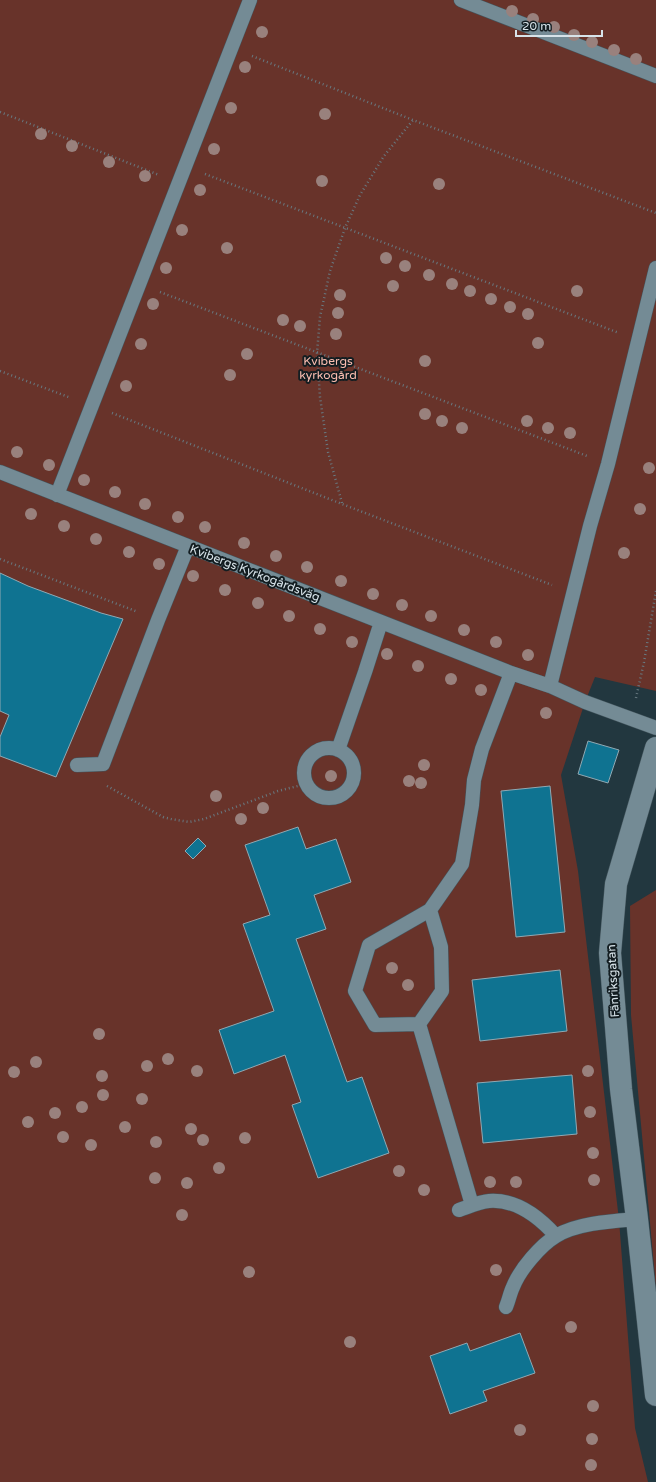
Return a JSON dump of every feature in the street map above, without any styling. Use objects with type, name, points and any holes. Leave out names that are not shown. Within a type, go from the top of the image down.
[{"type":"street","name":"Fänriksgatan","points":[[656,748],[616,884],[610,953],[621,1089],[656,1395]]},
{"type":"lane","points":[[57,495],[250,0]]},
{"type":"lane","points":[[461,0],[656,76]]},
{"type":"lane","points":[[550,686],[590,526],[608,464],[656,268]]},
{"type":"lane","name":"Kvibergs Kyrkogårdsväg","points":[[0,472],[510,673],[550,686],[585,702],[656,728]]},
{"type":"lane","points":[[77,765],[103,764],[188,546]]},
{"type":"lane","points":[[338,750],[366,672],[381,622]]},
{"type":"lane","points":[[419,1024],[375,1025],[354,991],[369,945],[430,910],[462,864],[472,805],[474,780],[482,749],[510,673]]},
{"type":"lane","points":[[330,748],[338,750],[346,754],[351,760],[354,768],[352,784],[348,791],[341,796],[325,799],[310,791],[306,784],[304,771],[308,759],[314,753],[321,749],[330,748]]},
{"type":"lane","points":[[430,910],[441,947],[442,991],[419,1024],[465,1208],[489,1201],[520,1206],[544,1222],[556,1236]]},
{"type":"lane","points":[[506,1307],[513,1286],[526,1266],[540,1250],[556,1236],[577,1227],[637,1219]]},
{"type":"path","points":[[231,47],[413,120],[656,213]]},
{"type":"path","points":[[0,112],[179,183]]},
{"type":"path","points":[[342,504],[328,452],[320,397],[317,353],[320,317],[330,271],[345,228],[360,196],[384,156],[413,120]]},
{"type":"path","points":[[185,166],[638,340]]},
{"type":"path","points":[[139,284],[608,464]]},
{"type":"path","points":[[0,370],[574,593]]},
{"type":"path","points":[[0,559],[158,620]]},
{"type":"path","points":[[631,718],[644,662],[656,591]]},
{"type":"path","points":[[103,764],[106,785],[163,817],[189,822],[204,819],[278,791],[306,784]]},
{"type":"green space","name":"Kvibergs kyrkogård","points":[[0,0],[656,0],[656,691],[595,677],[585,702],[561,775],[578,871],[619,1220],[635,1428],[648,1482],[0,1482]]},
{"type":"green space","points":[[656,890],[656,1288],[631,1015],[630,906]]},
{"type":"building","points":[[0,573],[28,586],[101,613],[123,619],[56,777],[0,756],[0,737],[9,715],[0,711]]},
{"type":"building","points":[[588,741],[619,750],[608,783],[578,774]]},
{"type":"building","points":[[550,786],[565,932],[516,937],[501,791]]},
{"type":"building","points":[[298,827],[306,849],[336,839],[351,882],[314,895],[326,929],[296,939],[347,1082],[362,1077],[389,1153],[318,1178],[292,1105],[301,1102],[285,1055],[234,1074],[219,1030],[274,1011],[243,924],[270,915],[245,845]]},
{"type":"building","points":[[198,838],[206,846],[193,859],[185,851]]},
{"type":"building","points":[[560,970],[567,1031],[480,1041],[472,980]]},
{"type":"building","points":[[572,1075],[577,1134],[483,1143],[477,1083]]},
{"type":"building","points":[[520,1333],[535,1373],[483,1391],[487,1401],[450,1414],[430,1356],[467,1343],[470,1351]]}]
